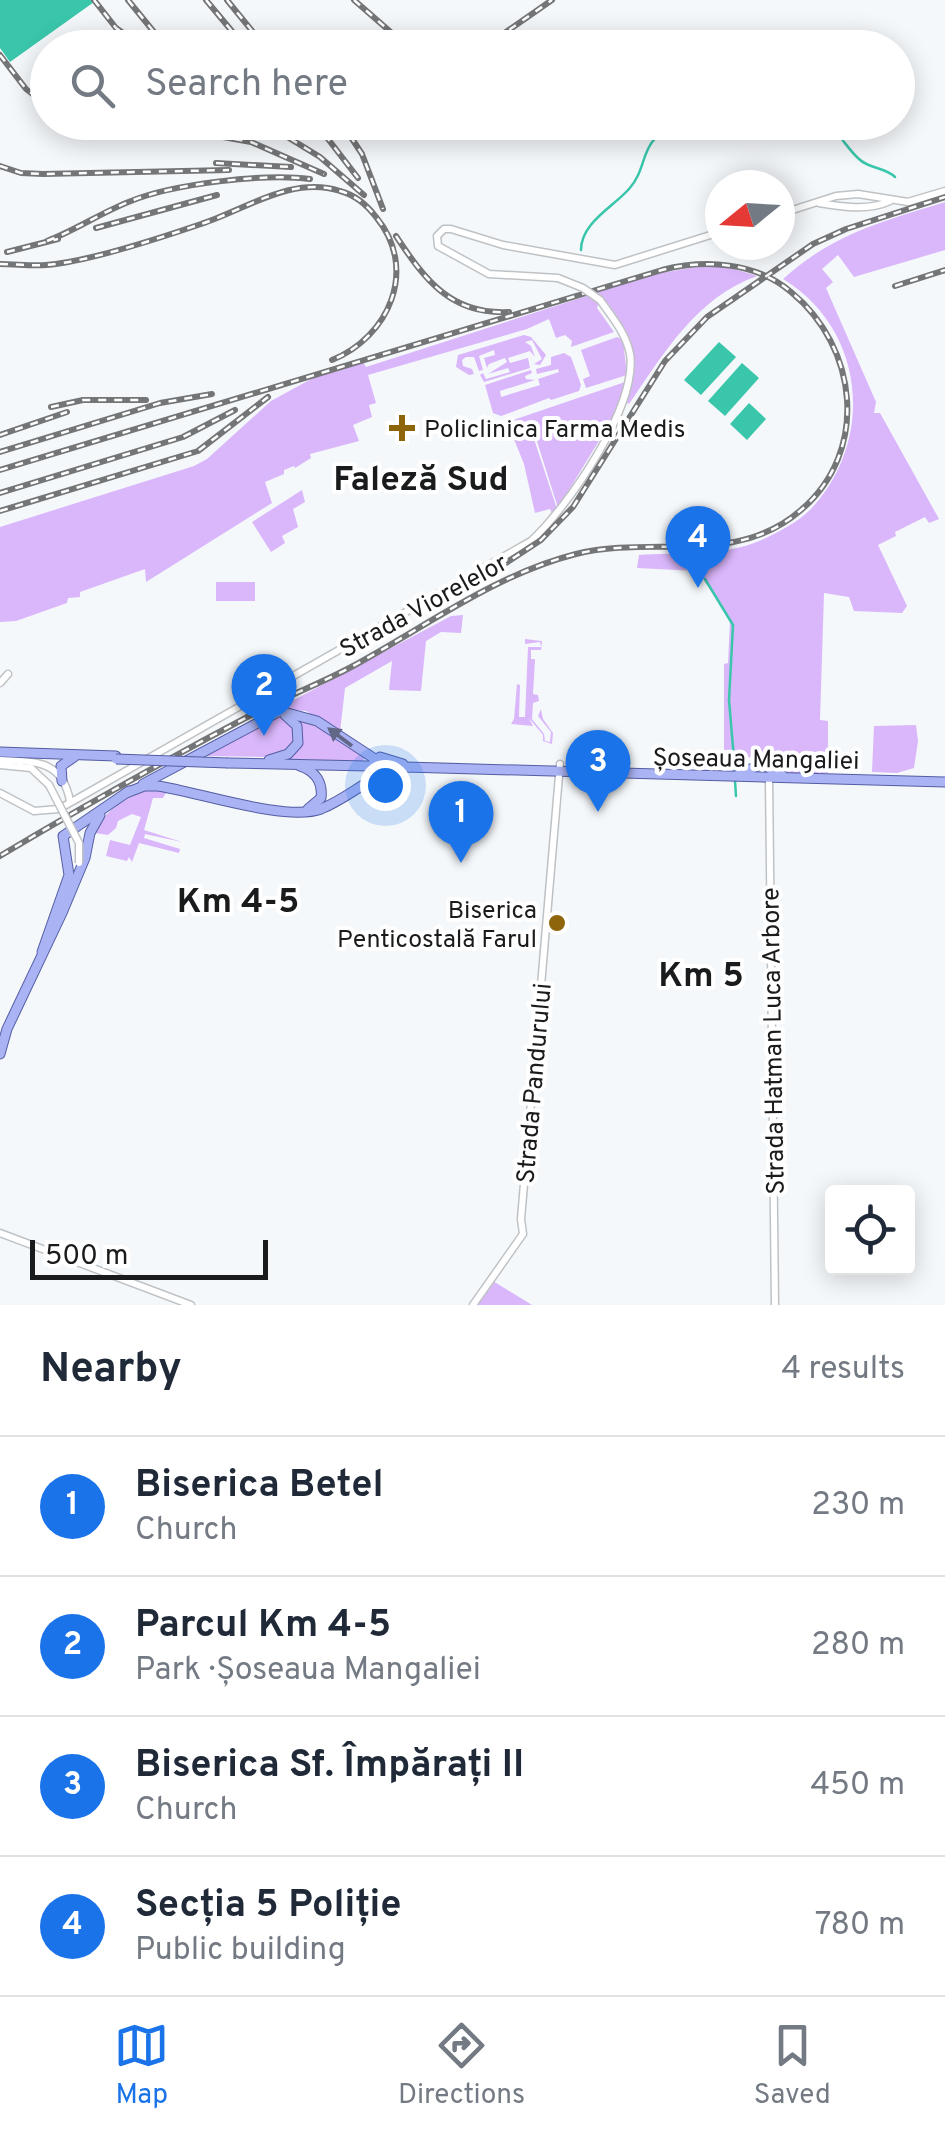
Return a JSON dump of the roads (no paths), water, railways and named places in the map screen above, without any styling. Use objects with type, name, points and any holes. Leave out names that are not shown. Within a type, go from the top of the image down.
[{"type":"main road","points":[[262,761],[288,754],[298,743],[299,730],[291,714]]},
{"type":"main road","points":[[0,1054],[70,872],[62,840],[66,832],[121,796],[268,715],[291,714],[321,723],[377,764]]},
{"type":"main road","points":[[149,783],[296,812],[324,808],[377,764],[378,746]]},
{"type":"main road","points":[[181,790],[172,776],[208,747]]},
{"type":"main road","points":[[62,781],[61,766],[74,757]]},
{"type":"main road","name":"Șoseaua Mangaliei","points":[[0,758],[116,757]]},
{"type":"main road","name":"Șoseaua Mangaliei","points":[[0,758],[377,764]]},
{"type":"main road","name":"Șoseaua Mangaliei","points":[[228,761],[405,768],[763,772],[945,781]]},
{"type":"main road","points":[[293,764],[314,774],[321,788],[316,804],[296,812]]},
{"type":"main road","points":[[161,774],[183,766]]},
{"type":"main road","points":[[161,774],[181,790]]},
{"type":"main road","points":[[42,952],[54,933],[98,817],[121,796]]},
{"type":"main road","points":[[77,826],[86,827],[90,833]]},
{"type":"street","points":[[795,210],[836,196],[858,194],[890,201],[924,199],[945,191]]},
{"type":"street","points":[[818,203],[880,206],[890,201]]},
{"type":"street","name":"Strada Viorelelor","points":[[70,802],[506,558],[542,531],[562,507],[618,417],[628,392],[629,351],[618,326],[600,300],[576,284],[558,278],[489,274],[438,246],[438,234],[452,228],[489,242],[615,265],[705,237]]},
{"type":"street","points":[[0,683],[8,674]]},
{"type":"street","points":[[0,758],[42,762],[55,770],[70,802],[45,813],[18,806],[0,793]]},
{"type":"street","points":[[0,758],[34,770],[48,786],[79,843],[78,862],[42,952]]},
{"type":"street","name":"Strada Pandurului","points":[[523,1234],[520,1223],[560,769]]},
{"type":"street","name":"Strada Hatman Luca Arbore","points":[[763,772],[775,1305]]},
{"type":"street","points":[[68,792],[80,796]]},
{"type":"street","points":[[473,1305],[523,1234],[534,1228]]},
{"type":"street","points":[[0,1232],[191,1305]]},
{"type":"waterway","points":[[581,250],[592,224],[636,180],[654,140]]},
{"type":"waterway","points":[[842,140],[863,162],[895,177]]},
{"type":"waterway","points":[[705,579],[733,625],[729,700],[735,771]]},
{"type":"waterway","points":[[735,781],[736,796]]},
{"type":"railway","points":[[94,0],[119,30]]},
{"type":"railway","points":[[128,0],[152,30]]},
{"type":"railway","points":[[206,0],[231,30]]},
{"type":"railway","points":[[227,0],[251,30]]},
{"type":"railway","points":[[354,0],[388,30]]},
{"type":"railway","points":[[509,30],[552,0]]},
{"type":"railway","points":[[0,55],[30,92]]},
{"type":"railway","points":[[240,140],[324,174]]},
{"type":"railway","points":[[292,140],[320,157],[364,195]]},
{"type":"railway","points":[[329,140],[358,178]]},
{"type":"railway","points":[[353,140],[383,209]]},
{"type":"railway","points":[[216,163],[291,167]]},
{"type":"railway","points":[[0,166],[21,173],[43,174],[229,170]]},
{"type":"railway","points":[[47,241],[120,205],[170,190],[245,179],[310,179]]},
{"type":"railway","points":[[0,264],[46,265],[82,259],[184,230],[287,191],[304,187],[340,191],[369,208],[389,237],[396,279],[392,299],[369,335],[332,360]]},
{"type":"railway","points":[[96,228],[217,195]]},
{"type":"railway","points":[[486,576],[541,540],[573,507],[665,361],[707,317],[813,244],[846,229],[945,197]]},
{"type":"railway","points":[[396,236],[429,280],[455,301],[471,308],[509,312]]},
{"type":"railway","points":[[7,252],[58,239]]},
{"type":"railway","points":[[0,470],[662,270],[695,265],[746,269],[791,292],[831,341],[842,370],[847,400],[846,430],[838,459],[823,486],[801,510],[776,527],[722,544],[634,547],[576,554],[518,574],[353,666],[187,749],[0,856]]},
{"type":"railway","points":[[895,286],[945,270]]},
{"type":"railway","points":[[0,452],[160,403],[212,394]]},
{"type":"railway","points":[[0,511],[198,451],[268,397]]},
{"type":"railway","points":[[51,407],[83,400],[146,400]]},
{"type":"railway","points":[[0,493],[183,437],[235,410]]},
{"type":"railway","points":[[0,435],[67,412]]},
{"type":"place","name":"Policlinica Farma Medis","points":[[402,428]]},
{"type":"place","name":"Secția 5 Poliție","points":[[698,588]]},
{"type":"place","name":"Parcul Km 4-5","points":[[264,736]]},
{"type":"place","name":"Biserica Sf. Împărați II","points":[[598,812]]},
{"type":"place","name":"Biserica Betel","points":[[461,863]]},
{"type":"place","name":"Biserica Penticostală Farul","points":[[557,923]]},
{"type":"district","name":"Faleză Sud","points":[[421,478]]},
{"type":"district","name":"Km 4-5","points":[[238,900]]},
{"type":"district","name":"Km 5","points":[[701,974]]}]
